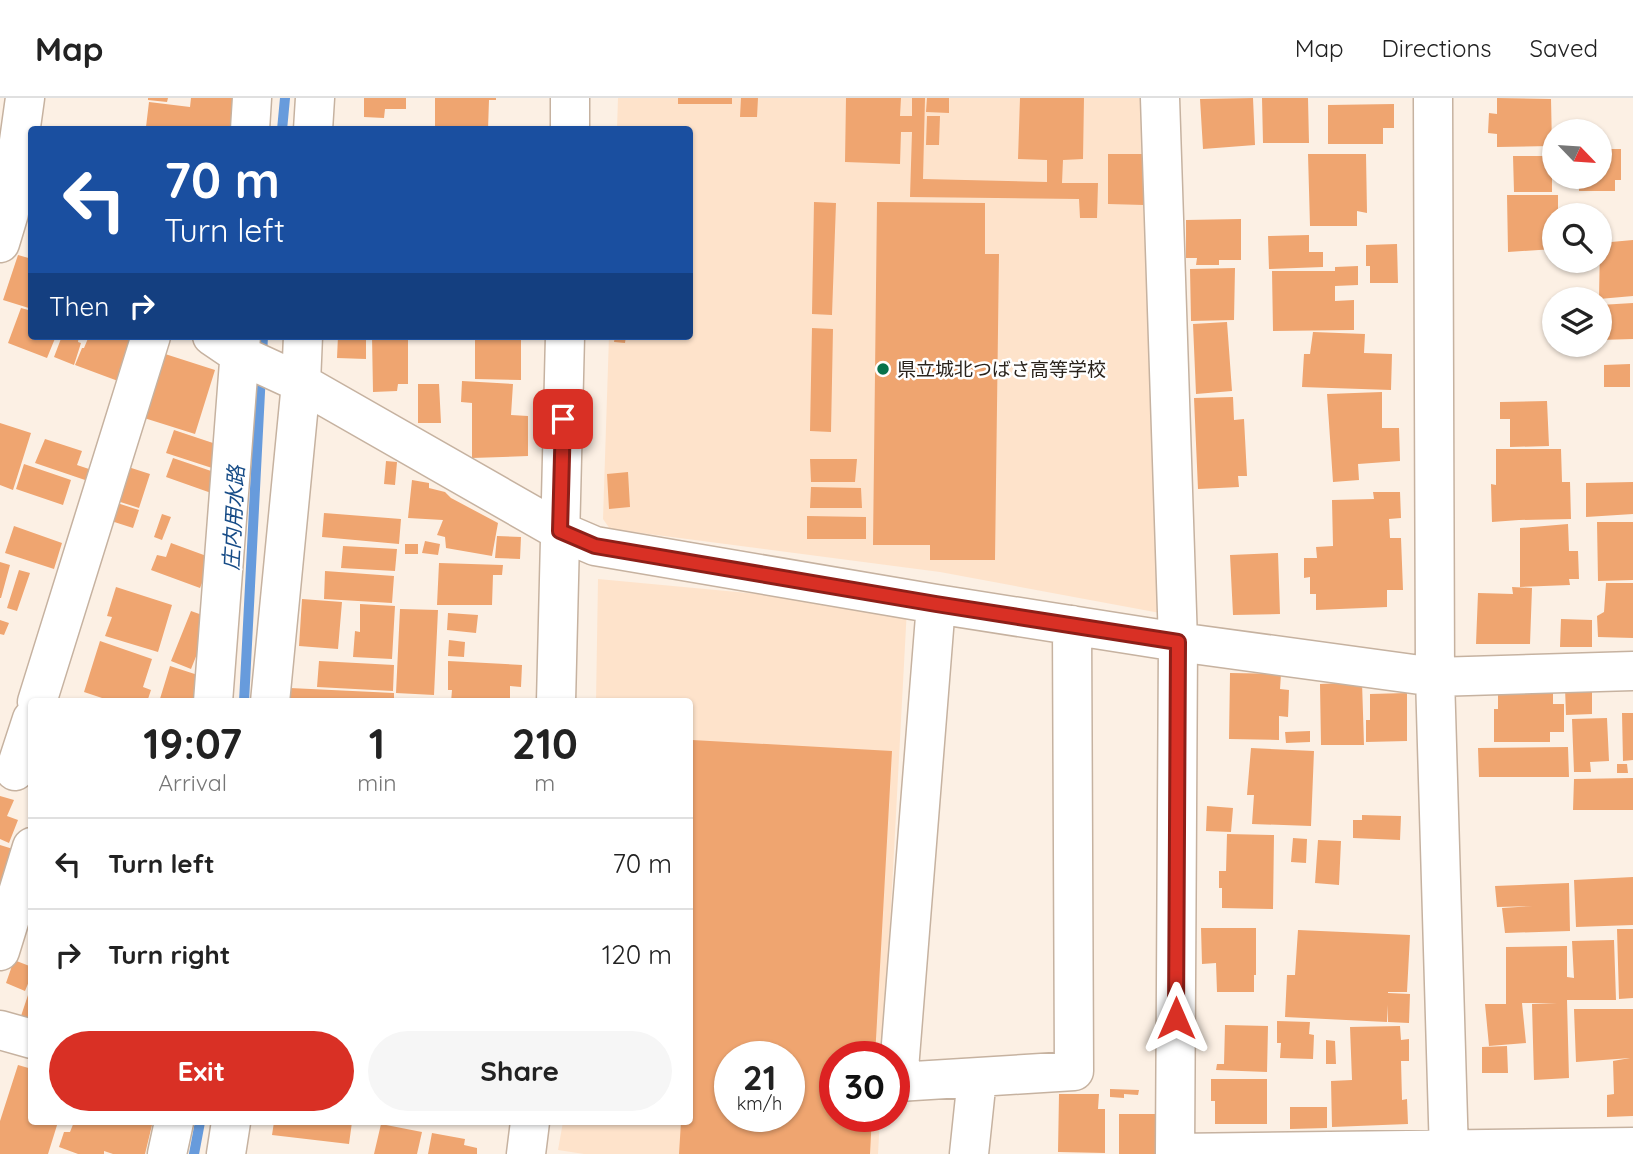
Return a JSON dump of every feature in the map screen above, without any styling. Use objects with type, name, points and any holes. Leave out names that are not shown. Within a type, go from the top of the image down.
[{"type":"street","points":[[10,223],[25,98]]},
{"type":"street","points":[[250,126],[252,98]]},
{"type":"street","points":[[313,126],[315,98]]},
{"type":"street","points":[[570,98],[570,126]]},
{"type":"street","points":[[1160,98],[1178,642],[1175,1154],[1449,1152],[1633,1147]]},
{"type":"street","points":[[1433,98],[1435,677],[1449,1152]]},
{"type":"street","points":[[38,698],[150,340]]},
{"type":"street","points":[[256,358],[294,340]]},
{"type":"street","points":[[556,698],[565,340]]},
{"type":"street","points":[[256,358],[560,531],[595,546],[1178,642],[1435,677],[1633,671]]},
{"type":"street","points":[[214,698],[256,358]]},
{"type":"street","points":[[256,358],[270,698]]},
{"type":"street","points":[[936,604],[898,1082],[1074,1071],[1072,625]]},
{"type":"street","points":[[16,771],[28,732]]},
{"type":"street","points":[[0,951],[28,859]]},
{"type":"street","points":[[0,1030],[28,1038]]},
{"type":"street","points":[[969,1154],[977,1078]]},
{"type":"street","points":[[167,1154],[173,1125]]},
{"type":"street","points":[[226,1154],[230,1125]]},
{"type":"street","points":[[526,1154],[530,1125]]},
{"type":"shaded area","name":"県立城北つばさ高等学校","points":[[618,98],[1144,98],[1160,613],[940,572],[610,529],[603,519],[609,340],[693,340],[693,126],[617,126]]},
{"type":"shaded area","points":[[598,579],[907,608],[884,1041],[819,1041],[819,1132],[879,1132],[878,1154],[584,1154],[558,1150],[562,1125],[693,1125],[693,698],[596,698]]},
{"type":"building","points":[[148,98],[168,98],[167,102]]},
{"type":"building","points":[[191,98],[240,98],[236,126],[146,126],[149,102],[190,107]]},
{"type":"building","points":[[364,98],[406,98],[406,109],[385,109],[384,118],[364,117]]},
{"type":"building","points":[[435,98],[496,98],[489,100],[488,126],[435,126]]},
{"type":"building","points":[[678,98],[732,98],[732,104],[678,104]]},
{"type":"building","points":[[741,98],[758,98],[757,117],[740,117]]},
{"type":"building","points":[[846,98],[901,98],[900,116],[912,116],[912,98],[925,98],[923,179],[1047,182],[1047,160],[1018,159],[1020,98],[1084,98],[1083,159],[1063,160],[1062,183],[1098,183],[1097,218],[1080,218],[1079,199],[910,197],[912,132],[901,132],[900,164],[845,162]]},
{"type":"building","points":[[927,98],[949,98],[949,113],[926,112]]},
{"type":"building","points":[[1253,98],[1255,145],[1203,149],[1200,99]]},
{"type":"building","points":[[1262,98],[1308,98],[1309,143],[1263,143]]},
{"type":"building","points":[[1497,98],[1551,99],[1551,119],[1542,119],[1542,146],[1497,147],[1497,134],[1488,133],[1489,113],[1497,114]]},
{"type":"building","points":[[1394,104],[1394,128],[1383,128],[1383,144],[1328,144],[1328,105]]},
{"type":"building","points":[[927,116],[940,116],[939,145],[926,145]]},
{"type":"building","points":[[1612,149],[1621,149],[1621,180],[1615,180],[1615,191],[1579,191],[1612,189]]},
{"type":"building","points":[[1108,154],[1144,154],[1144,205],[1108,204]]},
{"type":"building","points":[[1308,154],[1366,154],[1367,213],[1357,211],[1357,226],[1310,226]]},
{"type":"building","points":[[1513,156],[1542,156],[1542,189],[1552,189],[1552,192],[1514,192]]},
{"type":"building","points":[[1507,195],[1558,195],[1558,203],[1542,203],[1542,250],[1508,252]]},
{"type":"building","points":[[814,202],[836,203],[832,315],[812,314]]},
{"type":"building","points":[[877,202],[985,203],[985,254],[999,254],[995,560],[930,560],[930,545],[873,545]]},
{"type":"building","points":[[1241,219],[1241,260],[1219,260],[1219,265],[1196,265],[1197,258],[1186,258],[1186,220]]},
{"type":"building","points":[[1309,235],[1309,252],[1323,252],[1323,267],[1269,269],[1268,236]]},
{"type":"building","points":[[1633,240],[1633,296],[1612,298],[1612,287],[1599,287],[1599,273],[1612,273],[1612,242]]},
{"type":"building","points":[[1397,244],[1398,283],[1370,283],[1370,266],[1366,266],[1366,245]]},
{"type":"building","points":[[18,255],[28,258],[28,308],[3,300]]},
{"type":"building","points":[[1358,266],[1358,285],[1335,286],[1335,301],[1354,300],[1354,330],[1273,331],[1272,271],[1335,271],[1335,267]]},
{"type":"building","points":[[1235,268],[1234,320],[1191,321],[1190,269]]},
{"type":"building","points":[[1633,303],[1633,339],[1612,340],[1612,304]]},
{"type":"building","points":[[21,308],[28,310],[28,340],[54,340],[47,358],[8,343]]},
{"type":"building","points":[[1227,322],[1232,391],[1196,394],[1193,324]]},
{"type":"building","points":[[812,328],[833,329],[831,432],[810,431]]},
{"type":"building","points":[[1313,332],[1365,334],[1364,353],[1392,354],[1391,390],[1302,387],[1304,354],[1310,354]]},
{"type":"building","points":[[60,340],[78,340],[81,343],[74,365],[54,357]]},
{"type":"building","points":[[87,340],[133,340],[118,381],[75,365]]},
{"type":"building","points":[[338,340],[366,340],[366,359],[337,358]]},
{"type":"building","points":[[372,340],[408,340],[408,384],[398,384],[397,391],[373,392]]},
{"type":"building","points":[[475,340],[521,340],[521,380],[475,379]]},
{"type":"building","points":[[162,353],[215,370],[195,434],[141,417]]},
{"type":"building","points":[[1630,364],[1630,387],[1604,387],[1604,365]]},
{"type":"building","points":[[462,381],[513,384],[511,415],[528,416],[528,456],[472,458],[472,403],[461,402]]},
{"type":"building","points":[[418,384],[439,384],[441,423],[418,423]]},
{"type":"building","points":[[1382,392],[1382,428],[1399,428],[1400,461],[1358,464],[1359,480],[1333,482],[1327,394]]},
{"type":"building","points":[[1233,397],[1234,420],[1244,419],[1247,476],[1238,476],[1239,487],[1198,489],[1194,398]]},
{"type":"building","points":[[1547,401],[1549,446],[1510,447],[1510,419],[1500,419],[1500,402]]},
{"type":"building","points":[[0,423],[31,433],[13,490],[0,485]]},
{"type":"building","points":[[174,430],[219,445],[212,468],[166,453]]},
{"type":"building","points":[[45,439],[82,451],[77,465],[92,470],[88,481],[35,463]]},
{"type":"building","points":[[1496,449],[1561,449],[1562,482],[1570,482],[1571,519],[1492,522],[1491,484],[1496,485]]},
{"type":"building","points":[[173,458],[214,472],[210,483],[217,485],[214,494],[166,477]]},
{"type":"building","points":[[810,459],[857,459],[855,482],[811,482]]},
{"type":"building","points":[[386,461],[397,462],[395,485],[384,484]]},
{"type":"building","points":[[24,464],[71,480],[63,505],[16,489]]},
{"type":"building","points":[[122,465],[150,474],[139,508],[111,499]]},
{"type":"building","points":[[628,472],[630,507],[609,509],[607,474]]},
{"type":"building","points":[[412,480],[429,483],[429,488],[445,492],[451,498],[498,523],[492,556],[446,548],[445,537],[437,535],[443,520],[408,518]]},
{"type":"building","points":[[1633,482],[1633,514],[1586,517],[1586,483]]},
{"type":"building","points":[[811,487],[861,488],[862,508],[810,508]]},
{"type":"building","points":[[1373,492],[1400,492],[1401,518],[1389,519],[1390,538],[1401,538],[1403,590],[1387,590],[1387,607],[1316,610],[1316,594],[1310,594],[1310,577],[1304,578],[1304,558],[1317,558],[1316,547],[1333,546],[1332,500],[1374,499]]},
{"type":"building","points":[[111,501],[139,510],[133,528],[105,519]]},
{"type":"building","points":[[324,513],[401,519],[399,544],[322,537]]},
{"type":"building","points":[[162,514],[171,517],[162,540],[154,537]]},
{"type":"building","points":[[807,516],[866,517],[866,539],[807,539]]},
{"type":"building","points":[[1597,522],[1633,522],[1633,580],[1598,581]]},
{"type":"building","points":[[1568,524],[1569,551],[1578,551],[1579,579],[1569,579],[1570,585],[1520,587],[1520,528]]},
{"type":"building","points":[[14,526],[62,543],[54,569],[5,553]]},
{"type":"building","points":[[497,536],[521,537],[520,559],[495,558]]},
{"type":"building","points":[[425,541],[440,544],[438,555],[422,553]]},
{"type":"building","points":[[171,543],[212,558],[200,588],[151,570],[157,555],[166,557]]},
{"type":"building","points":[[405,544],[418,544],[418,554],[405,554]]},
{"type":"building","points":[[343,546],[397,549],[395,571],[341,568]]},
{"type":"building","points":[[1278,553],[1280,614],[1233,615],[1230,555]]},
{"type":"building","points":[[0,562],[10,565],[1,598],[0,598]]},
{"type":"building","points":[[439,563],[503,565],[502,575],[493,575],[492,605],[437,605]]},
{"type":"building","points":[[19,570],[30,573],[17,611],[7,608]]},
{"type":"building","points":[[325,571],[394,576],[392,603],[324,599]]},
{"type":"building","points":[[1606,583],[1633,583],[1633,638],[1598,637],[1597,616],[1604,612]]},
{"type":"building","points":[[116,587],[172,605],[158,652],[105,636],[112,617],[107,616]]},
{"type":"building","points":[[1512,587],[1532,588],[1530,644],[1476,644],[1478,593],[1513,594]]},
{"type":"building","points":[[302,599],[342,602],[338,649],[299,646]]},
{"type":"building","points":[[360,604],[395,606],[392,659],[353,657],[355,631],[360,632]]},
{"type":"building","points":[[400,609],[438,610],[434,695],[396,693]]},
{"type":"building","points":[[191,611],[205,616],[207,629],[191,669],[171,661]]},
{"type":"building","points":[[448,613],[478,615],[476,633],[447,630]]},
{"type":"building","points":[[1561,619],[1592,620],[1592,647],[1560,647]]},
{"type":"building","points":[[0,620],[9,623],[4,635],[0,634]]},
{"type":"building","points":[[449,640],[465,642],[464,657],[448,656]]},
{"type":"building","points":[[100,641],[152,659],[143,687],[151,690],[148,698],[102,698],[84,692]]},
{"type":"building","points":[[319,661],[394,665],[393,691],[317,687]]},
{"type":"building","points":[[448,661],[522,665],[521,687],[510,686],[510,698],[451,698],[452,690],[448,690]]},
{"type":"building","points":[[170,666],[204,677],[197,698],[160,698]]},
{"type":"building","points":[[1230,673],[1281,674],[1280,689],[1289,690],[1288,717],[1279,716],[1279,740],[1229,739]]},
{"type":"building","points":[[1362,682],[1364,745],[1321,745],[1320,684]]},
{"type":"building","points":[[1553,686],[1553,704],[1564,704],[1564,732],[1550,732],[1550,742],[1494,742],[1494,709],[1498,709],[1498,687]]},
{"type":"building","points":[[290,688],[394,693],[394,698],[289,698]]},
{"type":"building","points":[[1565,688],[1592,688],[1592,714],[1566,715]]},
{"type":"building","points":[[1407,693],[1407,741],[1366,742],[1366,720],[1370,720],[1370,694]]},
{"type":"building","points":[[1622,713],[1633,713],[1633,760],[1623,761]]},
{"type":"building","points":[[1607,718],[1609,761],[1590,762],[1591,772],[1574,772],[1572,719]]},
{"type":"building","points":[[1310,731],[1310,742],[1286,743],[1285,732]]},
{"type":"building","points":[[693,740],[892,751],[876,1041],[819,1041],[819,1132],[871,1132],[870,1154],[679,1154],[681,1125],[693,1125]]},
{"type":"building","points":[[1568,747],[1569,777],[1479,777],[1478,748]]},
{"type":"building","points":[[1251,748],[1314,751],[1311,826],[1252,824],[1254,795],[1247,795]]},
{"type":"building","points":[[1617,764],[1627,764],[1628,773],[1617,773]]},
{"type":"building","points":[[1633,778],[1633,810],[1573,810],[1574,779]]},
{"type":"building","points":[[0,796],[14,800],[7,816],[18,820],[9,843],[0,839]]},
{"type":"building","points":[[1207,806],[1233,808],[1231,832],[1206,831]]},
{"type":"building","points":[[1362,815],[1401,816],[1400,840],[1353,838],[1353,820],[1362,820]]},
{"type":"building","points":[[1227,834],[1274,835],[1273,909],[1222,908],[1219,871],[1226,871]]},
{"type":"building","points":[[1293,838],[1307,839],[1306,863],[1291,862]]},
{"type":"building","points":[[1318,840],[1341,841],[1339,885],[1315,883]]},
{"type":"building","points":[[0,845],[13,849],[0,890]]},
{"type":"building","points":[[1633,877],[1633,925],[1576,927],[1574,880]]},
{"type":"building","points":[[1569,883],[1570,931],[1505,933],[1502,908],[1533,906],[1497,907],[1495,886]]},
{"type":"building","points":[[1201,928],[1256,928],[1254,992],[1217,992],[1216,963],[1202,964]]},
{"type":"building","points":[[1617,929],[1633,929],[1633,998],[1619,999]]},
{"type":"building","points":[[1298,930],[1410,935],[1407,992],[1388,992],[1410,994],[1409,1023],[1388,1022],[1388,1005],[1387,1022],[1285,1017],[1287,975],[1295,975]]},
{"type":"building","points":[[1614,940],[1616,1000],[1567,1000],[1569,1078],[1534,1080],[1532,1004],[1557,1003],[1522,1003],[1526,1043],[1489,1046],[1485,1004],[1506,1004],[1506,947],[1567,946],[1567,977],[1574,978],[1572,941]]},
{"type":"building","points":[[14,960],[28,965],[28,984],[25,991],[6,983]]},
{"type":"building","points":[[28,995],[28,1028],[18,1025]]},
{"type":"building","points":[[1574,1009],[1633,1009],[1633,1116],[1607,1117],[1607,1095],[1614,1094],[1613,1061],[1630,1058],[1576,1062]]},
{"type":"building","points":[[1277,1021],[1310,1022],[1309,1034],[1314,1035],[1313,1059],[1280,1058],[1281,1043],[1277,1043]]},
{"type":"building","points":[[1225,1025],[1268,1026],[1267,1072],[1216,1070],[1217,1064],[1224,1064]]},
{"type":"building","points":[[1400,1026],[1401,1040],[1409,1039],[1409,1061],[1401,1061],[1402,1100],[1407,1099],[1408,1124],[1332,1127],[1331,1081],[1352,1080],[1350,1027]]},
{"type":"building","points":[[1326,1040],[1335,1041],[1336,1064],[1326,1064]]},
{"type":"building","points":[[1507,1046],[1508,1073],[1482,1073],[1482,1047]]},
{"type":"building","points":[[18,1065],[28,1068],[28,1125],[57,1125],[48,1154],[0,1154],[0,1121]]},
{"type":"building","points":[[1211,1079],[1267,1079],[1267,1124],[1215,1124]]},
{"type":"building","points":[[1110,1089],[1139,1090],[1138,1095],[1124,1094],[1124,1098],[1110,1097]]},
{"type":"building","points":[[1059,1094],[1099,1094],[1098,1109],[1105,1109],[1105,1153],[1058,1152]]},
{"type":"building","points":[[1290,1107],[1327,1107],[1327,1128],[1290,1129]]},
{"type":"building","points":[[1119,1114],[1164,1114],[1164,1154],[1119,1154]]},
{"type":"building","points":[[73,1125],[152,1125],[145,1154],[113,1154],[104,1151],[104,1154],[78,1154],[59,1147],[64,1132],[70,1132]]},
{"type":"building","points":[[274,1125],[352,1125],[349,1144],[272,1135]]},
{"type":"building","points":[[381,1125],[422,1132],[417,1154],[374,1154]]},
{"type":"building","points":[[432,1133],[465,1139],[464,1145],[477,1148],[477,1154],[428,1154]]},
{"type":"waterway","name":"庄内用水路","points":[[282,126],[285,98]]},
{"type":"waterway","name":"庄内用水路","points":[[262,356],[263,340]]},
{"type":"waterway","name":"庄内用水路","points":[[244,698],[261,373]]},
{"type":"waterway","name":"庄内用水路","points":[[194,1154],[199,1125]]},
{"type":"place","name":"県立城北つばさ高等学校","points":[[883,369]]},
{"type":"route","points":[[563,419],[560,531],[595,546],[1178,642],[1176,1018]]}]
